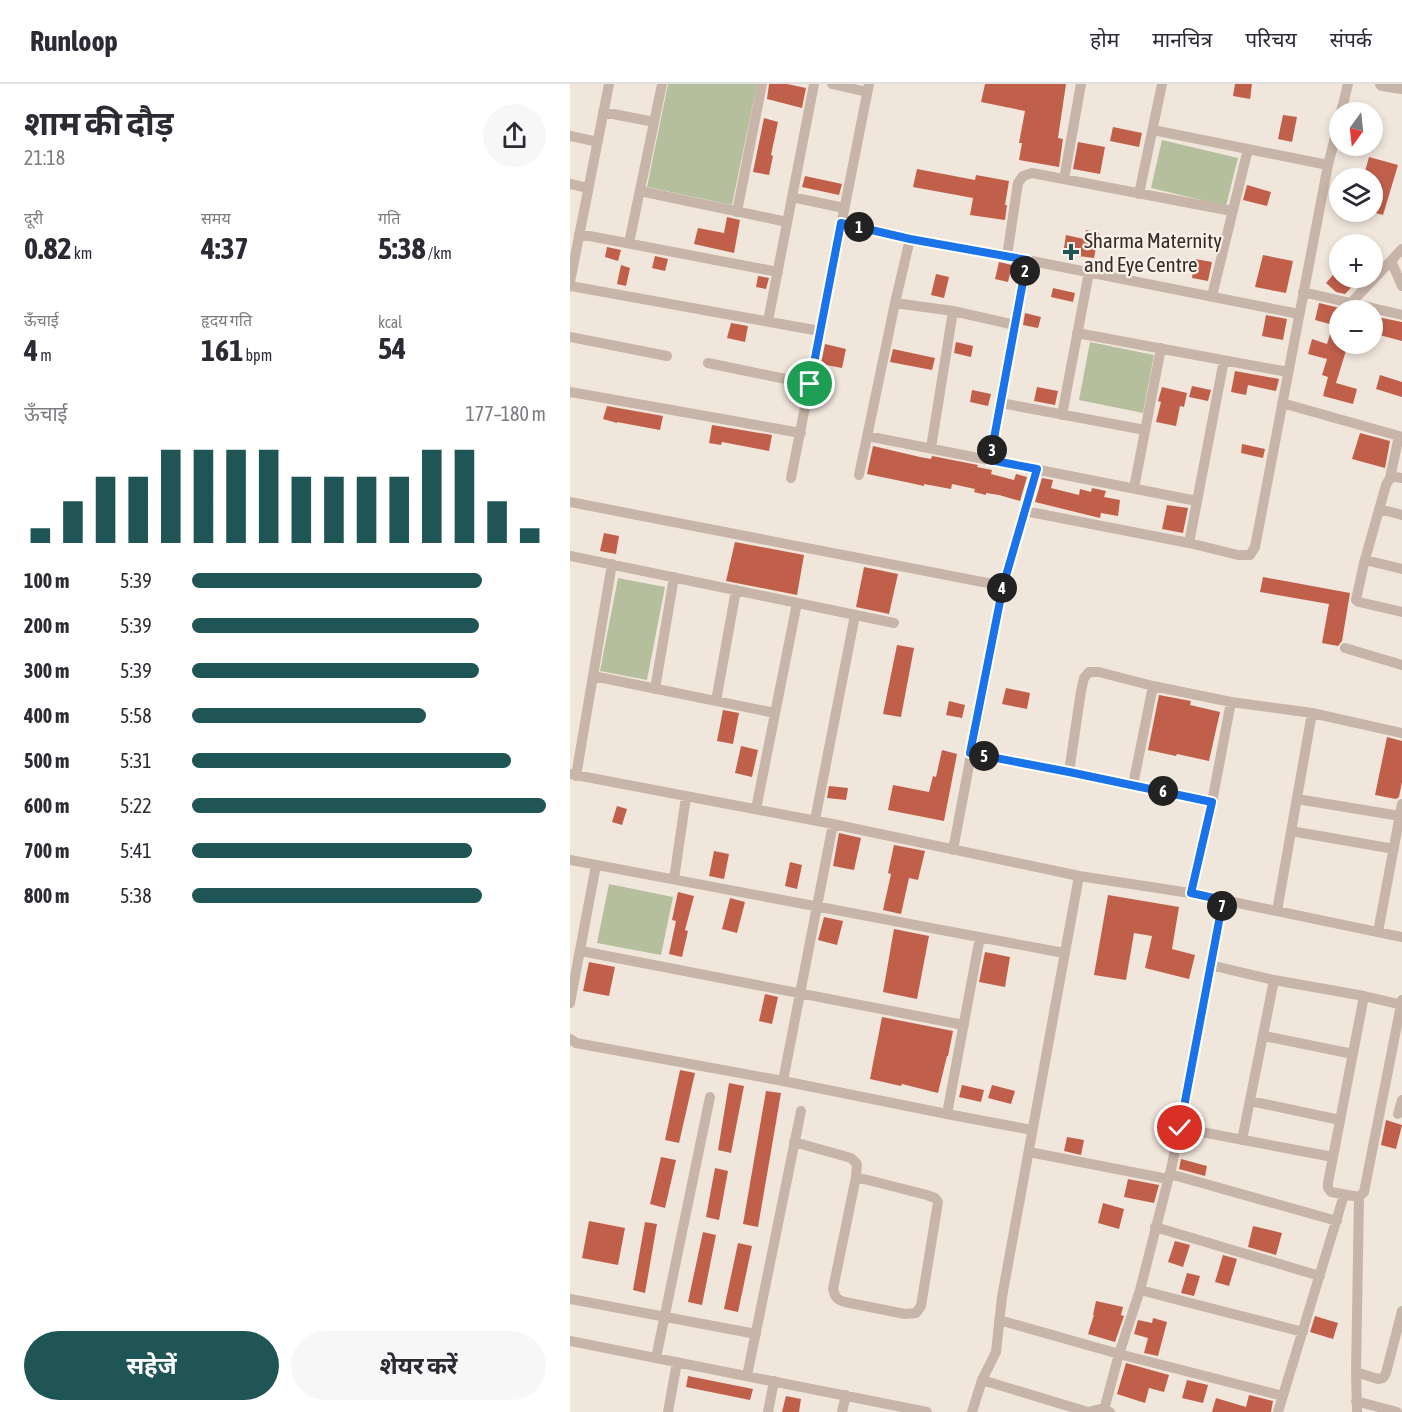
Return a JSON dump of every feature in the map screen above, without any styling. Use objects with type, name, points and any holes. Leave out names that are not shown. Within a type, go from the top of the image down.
[{"type":"street","points":[[609,84],[570,284],[820,331]]},
{"type":"street","points":[[629,243],[662,84]]},
{"type":"street","points":[[737,212],[762,84]]},
{"type":"street","points":[[768,321],[814,84]]},
{"type":"street","points":[[791,478],[868,88],[832,84]]},
{"type":"street","points":[[1064,179],[1081,84]]},
{"type":"street","points":[[1139,194],[1162,84]]},
{"type":"street","points":[[1344,102],[1348,84]]},
{"type":"street","points":[[1382,84],[1402,87]]},
{"type":"street","points":[[603,112],[654,122]]},
{"type":"street","points":[[1152,130],[1328,165]]},
{"type":"street","points":[[570,136],[598,142]]},
{"type":"street","points":[[1212,296],[1248,149]]},
{"type":"street","points":[[1025,511],[1189,543],[1238,555],[1250,555],[1255,547],[1330,156]]},
{"type":"street","points":[[1007,256],[1018,183],[1023,176],[1032,173],[1232,211]]},
{"type":"street","points":[[570,184],[588,188]]},
{"type":"street","points":[[640,191],[787,222]]},
{"type":"street","points":[[792,197],[844,208]]},
{"type":"street","points":[[841,223],[910,239],[1299,314]]},
{"type":"street","points":[[579,234],[778,272]]},
{"type":"street","points":[[859,475],[910,239]]},
{"type":"street","points":[[1354,300],[1402,249]]},
{"type":"street","points":[[990,460],[1027,260]]},
{"type":"street","points":[[1391,261],[1402,286]]},
{"type":"street","points":[[1062,415],[1089,272]]},
{"type":"street","points":[[1303,292],[1338,300]]},
{"type":"street","points":[[896,303],[953,311],[1015,325]]},
{"type":"street","points":[[931,448],[953,311]]},
{"type":"street","points":[[1383,311],[1402,315]]},
{"type":"street","points":[[1077,333],[1288,372]]},
{"type":"street","points":[[570,337],[667,356]]},
{"type":"street","points":[[1134,489],[1161,348]]},
{"type":"street","points":[[1189,543],[1224,360]]},
{"type":"street","points":[[708,363],[810,384]]},
{"type":"street","points":[[570,392],[801,433]]},
{"type":"street","points":[[1000,403],[1145,430]]},
{"type":"street","points":[[1282,403],[1401,436],[1396,478],[1386,485],[1356,600],[1402,612]]},
{"type":"street","points":[[867,436],[1197,501]]},
{"type":"street","points":[[953,850],[1003,586],[1037,469]]},
{"type":"street","points":[[570,505],[1003,586]]},
{"type":"street","points":[[1379,509],[1402,515]]},
{"type":"street","points":[[570,556],[894,623]]},
{"type":"street","points":[[1365,560],[1402,569]]},
{"type":"street","points":[[612,564],[573,775],[815,820],[1080,876],[1191,893],[1402,937]]},
{"type":"street","points":[[655,689],[674,577]]},
{"type":"street","points":[[716,701],[736,590]]},
{"type":"street","points":[[756,809],[797,603]]},
{"type":"street","points":[[815,820],[855,615]]},
{"type":"street","points":[[1344,648],[1402,664]]},
{"type":"street","points":[[1069,772],[1081,691],[1084,678],[1089,672],[1099,672],[1231,702],[1312,713],[1402,733]]},
{"type":"street","points":[[593,676],[776,713]]},
{"type":"street","points":[[1133,785],[1153,686]]},
{"type":"street","points":[[1191,893],[1212,802],[1231,702]]},
{"type":"street","points":[[1277,911],[1312,713]]},
{"type":"street","points":[[970,753],[1212,802]]},
{"type":"street","points":[[674,879],[686,797]]},
{"type":"street","points":[[1297,799],[1400,816]]},
{"type":"street","points":[[1378,932],[1402,804]]},
{"type":"street","points":[[783,1081],[833,824]]},
{"type":"street","points":[[1291,831],[1395,849]]},
{"type":"street","points":[[570,860],[1064,953]]},
{"type":"street","points":[[570,1003],[574,969],[581,951],[596,865]]},
{"type":"street","points":[[972,1412],[982,1380],[996,1352],[1002,1297],[1080,876]]},
{"type":"street","points":[[982,1380],[1088,1412],[1100,1408],[1108,1411],[1119,1354],[1140,1290],[1169,1177],[1223,900]]},
{"type":"street","points":[[947,1114],[980,937]]},
{"type":"street","points":[[581,951],[964,1025]]},
{"type":"street","points":[[1210,964],[1274,980],[1402,1004],[1364,1192],[1359,1197],[1356,1372],[1357,1407],[1397,1412]]},
{"type":"street","points":[[1242,1140],[1274,980]]},
{"type":"street","points":[[1359,1197],[1331,1192],[1328,1183],[1364,996]]},
{"type":"street","points":[[1264,1036],[1353,1054]]},
{"type":"street","points":[[570,1039],[576,1043],[1032,1130]]},
{"type":"street","points":[[656,1358],[710,1097]]},
{"type":"street","points":[[1398,1114],[1402,1100]]},
{"type":"street","points":[[1250,1101],[1340,1120]]},
{"type":"street","points":[[747,1376],[801,1111]]},
{"type":"street","points":[[1180,1128],[1333,1157]]},
{"type":"street","points":[[794,1142],[851,1158],[857,1164],[833,1289],[834,1295],[838,1300],[845,1302],[905,1314],[916,1313],[921,1306],[938,1202],[927,1195],[855,1177]]},
{"type":"street","points":[[1029,1152],[1169,1177],[1337,1221]]},
{"type":"street","points":[[1278,1412],[1344,1195]]},
{"type":"street","points":[[1155,1227],[1320,1276]]},
{"type":"street","points":[[1140,1290],[1303,1332]]},
{"type":"street","points":[[570,1299],[756,1334]]},
{"type":"street","points":[[1356,1372],[1378,1379],[1383,1378],[1402,1311]]},
{"type":"street","points":[[999,1320],[1119,1354],[1283,1396]]},
{"type":"street","points":[[570,1341],[927,1412]]},
{"type":"street","points":[[668,1412],[677,1362]]},
{"type":"street","points":[[768,1412],[774,1381]]},
{"type":"street","points":[[842,1412],[846,1395]]},
{"type":"green space","points":[[668,84],[757,84],[732,205],[647,187]]},
{"type":"green space","points":[[1162,140],[1238,158],[1226,206],[1151,188]]},
{"type":"green space","points":[[1090,342],[1154,355],[1143,413],[1079,400]]},
{"type":"green space","points":[[618,578],[665,587],[647,680],[600,671]]},
{"type":"green space","points":[[609,884],[673,897],[661,955],[597,943]]},
{"type":"building","points":[[769,84],[787,84],[806,88],[802,108],[767,99]]},
{"type":"building","points":[[985,84],[1066,84],[1058,138],[1063,139],[1059,167],[1019,160],[1022,143],[1019,143],[1025,111],[981,102]]},
{"type":"building","points":[[1235,84],[1252,84],[1250,99],[1233,96]]},
{"type":"building","points":[[1283,115],[1297,117],[1292,142],[1278,139]]},
{"type":"building","points":[[764,118],[778,122],[769,175],[753,172]]},
{"type":"building","points":[[1113,127],[1142,133],[1139,147],[1110,141]]},
{"type":"building","points":[[1078,142],[1105,147],[1100,174],[1073,169]]},
{"type":"building","points":[[1369,157],[1398,165],[1383,215],[1383,168],[1366,168]]},
{"type":"building","points":[[917,169],[975,180],[976,175],[1009,181],[1005,220],[970,215],[973,198],[913,187]]},
{"type":"building","points":[[805,176],[842,184],[839,195],[802,187]]},
{"type":"building","points":[[1247,185],[1271,192],[1267,206],[1243,200]]},
{"type":"building","points":[[727,217],[740,220],[734,253],[694,244],[698,228],[724,233]]},
{"type":"building","points":[[1086,230],[1099,233],[1094,258],[1063,254],[1066,235],[1084,239]]},
{"type":"building","points":[[607,247],[621,250],[618,261],[605,257]]},
{"type":"building","points":[[1263,255],[1293,261],[1286,293],[1255,287]]},
{"type":"building","points":[[655,256],[668,259],[665,271],[652,268]]},
{"type":"building","points":[[1195,259],[1212,262],[1208,281],[1192,278]]},
{"type":"building","points":[[999,262],[1012,265],[1008,282],[995,279]]},
{"type":"building","points":[[621,265],[630,268],[626,286],[617,284]]},
{"type":"building","points":[[936,274],[949,277],[944,298],[931,295]]},
{"type":"building","points":[[758,276],[769,278],[766,289],[756,287]]},
{"type":"building","points":[[1053,288],[1075,293],[1073,302],[1051,297]]},
{"type":"building","points":[[1332,288],[1351,288],[1345,294],[1336,292]]},
{"type":"building","points":[[1319,303],[1329,305],[1329,324],[1315,320]]},
{"type":"building","points":[[1025,313],[1041,317],[1038,328],[1023,325]]},
{"type":"building","points":[[1266,315],[1287,319],[1283,340],[1262,336]]},
{"type":"building","points":[[1383,318],[1402,322],[1402,341],[1383,336]]},
{"type":"building","points":[[731,323],[748,326],[745,342],[727,338]]},
{"type":"building","points":[[1329,338],[1329,354],[1345,354],[1336,383],[1357,389],[1353,404],[1323,396],[1328,377],[1322,375],[1327,359],[1308,354],[1312,339],[1327,344]]},
{"type":"building","points":[[956,342],[973,346],[971,357],[954,353]]},
{"type":"building","points":[[825,344],[846,349],[842,368],[821,364]]},
{"type":"building","points":[[893,349],[935,358],[932,370],[890,362]]},
{"type":"building","points":[[1235,371],[1279,379],[1276,391],[1248,385],[1246,395],[1231,392]]},
{"type":"building","points":[[1380,375],[1402,382],[1402,397],[1376,389]]},
{"type":"building","points":[[1192,386],[1211,390],[1208,401],[1189,397]]},
{"type":"building","points":[[1037,387],[1058,391],[1055,405],[1034,401]]},
{"type":"building","points":[[1162,387],[1187,393],[1184,407],[1180,406],[1176,426],[1156,422]]},
{"type":"building","points":[[972,390],[991,394],[988,406],[970,402]]},
{"type":"building","points":[[607,406],[663,416],[660,430],[603,419]]},
{"type":"building","points":[[712,425],[772,435],[769,451],[722,442],[721,445],[709,443]]},
{"type":"building","points":[[1360,433],[1390,441],[1385,468],[1352,459]]},
{"type":"building","points":[[1242,444],[1265,449],[1263,458],[1241,453]]},
{"type":"building","points":[[873,446],[931,459],[932,456],[978,465],[977,467],[992,470],[991,474],[1014,480],[1016,474],[1027,477],[1020,501],[999,495],[974,492],[975,489],[952,484],[951,489],[924,484],[924,486],[867,474]]},
{"type":"building","points":[[1042,478],[1053,480],[1051,488],[1079,495],[1080,489],[1091,492],[1092,488],[1106,491],[1104,497],[1120,500],[1118,516],[1101,513],[1100,518],[1035,502]]},
{"type":"building","points":[[1167,505],[1188,508],[1183,533],[1162,529]]},
{"type":"building","points":[[604,533],[619,536],[616,554],[600,551]]},
{"type":"building","points":[[735,542],[804,555],[797,595],[726,581]]},
{"type":"building","points":[[864,567],[898,574],[889,614],[856,607]]},
{"type":"building","points":[[1263,577],[1350,593],[1342,641],[1338,646],[1322,643],[1329,604],[1260,592]]},
{"type":"building","points":[[897,645],[914,648],[901,717],[883,714]]},
{"type":"building","points":[[1006,688],[1030,693],[1027,709],[1002,704]]},
{"type":"building","points":[[1159,695],[1191,701],[1190,705],[1220,712],[1209,761],[1148,750]]},
{"type":"building","points":[[949,701],[965,705],[962,718],[946,715]]},
{"type":"building","points":[[723,710],[739,713],[733,744],[717,741]]},
{"type":"building","points":[[1387,737],[1402,741],[1402,782],[1399,797],[1396,799],[1375,795]]},
{"type":"building","points":[[741,746],[758,750],[752,777],[735,773]]},
{"type":"building","points":[[942,750],[957,754],[944,821],[888,810],[893,785],[929,792],[933,776],[936,777]]},
{"type":"building","points":[[829,786],[848,788],[846,800],[827,798]]},
{"type":"building","points":[[617,806],[627,809],[622,825],[612,822]]},
{"type":"building","points":[[839,833],[861,838],[854,870],[833,866]]},
{"type":"building","points":[[894,845],[925,851],[918,880],[909,878],[901,914],[883,910],[891,874],[888,873]]},
{"type":"building","points":[[714,851],[729,854],[724,879],[709,876]]},
{"type":"building","points":[[790,862],[802,865],[797,889],[785,886]]},
{"type":"building","points":[[678,892],[694,896],[685,930],[688,931],[682,957],[669,954],[676,921],[672,920]]},
{"type":"building","points":[[1108,895],[1179,907],[1172,949],[1195,955],[1189,979],[1145,968],[1152,936],[1134,933],[1126,980],[1094,975]]},
{"type":"building","points":[[730,898],[745,902],[737,933],[722,929]]},
{"type":"building","points":[[824,917],[843,921],[837,945],[818,940]]},
{"type":"building","points":[[894,929],[929,936],[917,999],[883,992]]},
{"type":"building","points":[[985,952],[1010,957],[1005,987],[979,982]]},
{"type":"building","points":[[589,962],[615,967],[609,996],[583,991]]},
{"type":"building","points":[[765,994],[778,997],[772,1024],[759,1021]]},
{"type":"building","points":[[882,1017],[953,1031],[938,1093],[870,1079]]},
{"type":"building","points":[[680,1070],[695,1073],[679,1143],[665,1140]]},
{"type":"building","points":[[729,1083],[744,1086],[731,1153],[718,1150]]},
{"type":"building","points":[[962,1085],[984,1090],[981,1102],[959,1097]]},
{"type":"building","points":[[992,1085],[1015,1091],[1011,1104],[988,1098]]},
{"type":"building","points":[[766,1091],[781,1093],[758,1227],[743,1224]]},
{"type":"building","points":[[1386,1120],[1402,1125],[1396,1149],[1381,1145]]},
{"type":"building","points":[[1067,1137],[1084,1140],[1081,1155],[1064,1151]]},
{"type":"building","points":[[661,1157],[676,1160],[665,1208],[650,1204]]},
{"type":"building","points":[[1181,1159],[1207,1166],[1205,1176],[1179,1169]]},
{"type":"building","points":[[715,1168],[728,1171],[719,1220],[706,1217]]},
{"type":"building","points":[[1128,1179],[1159,1185],[1154,1203],[1124,1197]]},
{"type":"building","points":[[1103,1203],[1124,1209],[1119,1229],[1098,1223]]},
{"type":"building","points":[[589,1221],[625,1228],[618,1265],[582,1258]]},
{"type":"building","points":[[645,1222],[657,1224],[645,1293],[633,1290]]},
{"type":"building","points":[[1253,1226],[1282,1233],[1276,1255],[1248,1247]]},
{"type":"building","points":[[703,1232],[716,1235],[702,1305],[688,1302]]},
{"type":"building","points":[[1175,1241],[1190,1245],[1183,1267],[1168,1262]]},
{"type":"building","points":[[738,1243],[752,1246],[738,1312],[724,1309]]},
{"type":"building","points":[[1223,1255],[1237,1259],[1229,1286],[1215,1282]]},
{"type":"building","points":[[1187,1273],[1200,1276],[1194,1296],[1181,1293]]},
{"type":"building","points":[[1096,1301],[1123,1307],[1121,1315],[1124,1316],[1115,1342],[1088,1334]]},
{"type":"building","points":[[1315,1316],[1338,1323],[1333,1339],[1310,1332]]},
{"type":"building","points":[[1153,1318],[1167,1322],[1158,1356],[1144,1353],[1148,1338],[1134,1334],[1138,1320],[1152,1323]]},
{"type":"building","points":[[1126,1363],[1169,1375],[1164,1392],[1149,1388],[1145,1403],[1117,1394]]},
{"type":"building","points":[[688,1376],[753,1389],[750,1400],[686,1387]]},
{"type":"building","points":[[1187,1380],[1208,1385],[1203,1403],[1182,1398]]},
{"type":"building","points":[[1249,1395],[1273,1401],[1271,1412],[1212,1412],[1216,1398],[1246,1407]]},
{"type":"building","points":[[786,1396],[801,1399],[799,1412],[782,1412]]},
{"type":"place","name":"Sharma Maternity and Eye Centre","points":[[1071,252]]},
{"type":"route","points":[[810,384],[841,223],[910,239],[1027,260],[990,460],[1037,469],[1003,586],[970,753],[1212,802],[1191,893],[1223,900],[1180,1128]]}]
